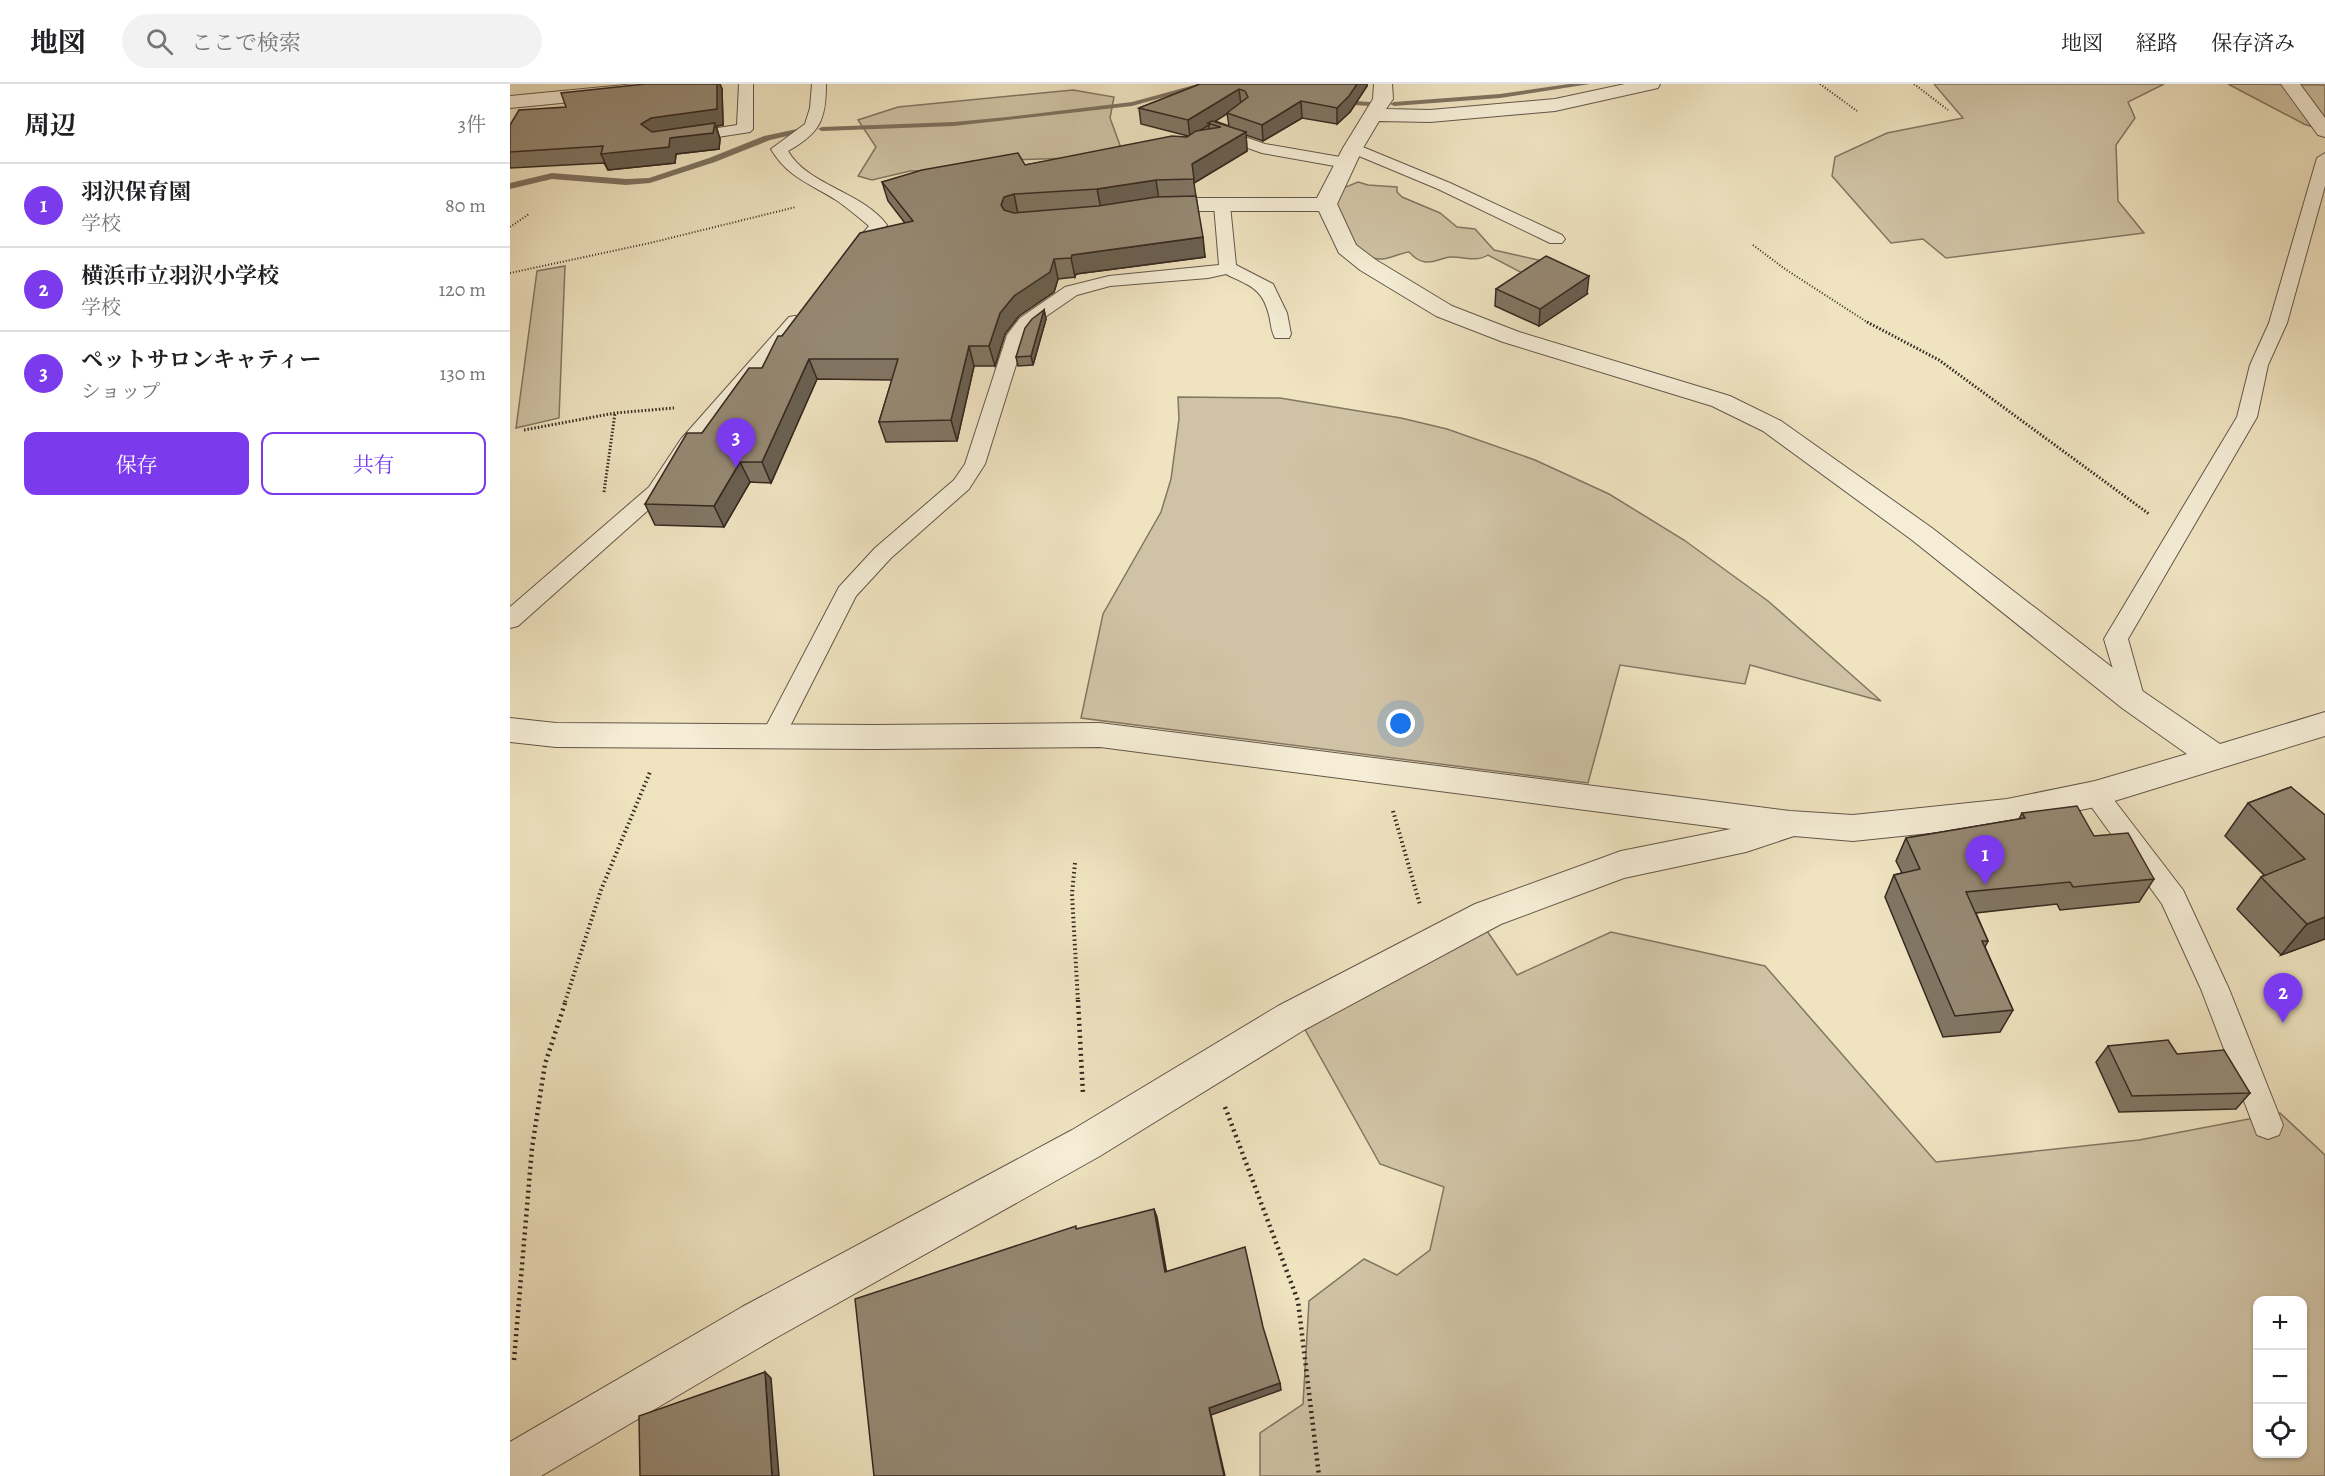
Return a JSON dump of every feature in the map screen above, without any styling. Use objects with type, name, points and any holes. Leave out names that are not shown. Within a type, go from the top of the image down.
[{"type":"street","points":[[510,102],[693,84]]},
{"type":"street","points":[[1383,84],[1383,99],[1329,194],[1326,204],[1347,248],[1368,265],[1444,311],[1511,337],[1721,401],[1772,426],[1922,534],[2133,700],[2217,758]]},
{"type":"street","points":[[1375,115],[1430,116],[1555,105],[1651,84]]},
{"type":"street","points":[[2290,84],[2325,131]]},
{"type":"street","points":[[1136,211],[1222,205],[1306,206],[1326,204]]},
{"type":"street","points":[[510,730],[556,735],[1100,735],[1382,773],[1793,823],[1853,828],[2007,812],[2095,794],[2325,724]]},
{"type":"street","points":[[510,1468],[758,1323],[1086,1143],[1291,1018],[1488,914],[1621,865],[1746,839],[1793,823]]},
{"type":"lane","points":[[669,139],[745,129],[746,84]]},
{"type":"lane","points":[[819,84],[814,124],[803,137],[779,149],[783,159],[804,177],[841,196],[879,225],[841,269]]},
{"type":"lane","points":[[1231,119],[1208,134],[1262,148],[1350,156],[1444,186],[1556,239]]},
{"type":"lane","points":[[2133,700],[2116,639],[2247,417],[2259,365],[2278,323],[2325,158]]},
{"type":"lane","points":[[1222,205],[1228,268]]},
{"type":"lane","points":[[773,736],[847,592],[883,553],[962,484],[975,464],[1016,335],[1026,322],[1071,291],[1109,281],[1208,273],[1228,268],[1267,288],[1278,313],[1282,334]]},
{"type":"lane","points":[[510,620],[657,491],[688,443],[810,303]]},
{"type":"lane","points":[[2095,794],[2173,898],[2215,989],[2268,1125]]},
{"type":"path","points":[[1820,84],[1857,111]]},
{"type":"path","points":[[1914,84],[1948,110]]},
{"type":"path","points":[[510,273],[650,243],[841,196]]},
{"type":"path","points":[[510,227],[529,214]]},
{"type":"path","points":[[1753,245],[1785,270],[1859,318],[1939,360],[2178,535]]},
{"type":"path","points":[[524,430],[654,408],[719,408]]},
{"type":"path","points":[[514,1360],[532,1148],[544,1064],[601,890],[666,735]]},
{"type":"path","points":[[1382,773],[1431,944]]},
{"type":"path","points":[[1075,863],[1072,894],[1086,1143]]},
{"type":"path","points":[[1214,1065],[1230,1126],[1298,1301],[1319,1476]]},
{"type":"shaded area","points":[[1934,84],[2164,84],[2128,102],[2135,118],[2116,145],[2118,201],[2144,233],[1946,258],[1923,239],[1891,243],[1832,176],[1835,157],[1887,133],[1963,118]]},
{"type":"shaded area","points":[[2228,84],[2325,85],[2325,131],[2304,124]]},
{"type":"shaded area","points":[[1073,90],[1114,97],[1110,118],[1120,145],[1109,157],[972,161],[944,170],[910,171],[872,180],[858,176],[876,147],[858,120],[898,107]]},
{"type":"shaded area","points":[[1358,182],[1397,187],[1397,192],[1402,197],[1440,213],[1457,227],[1475,229],[1494,250],[1547,262],[1524,274],[1488,255],[1474,259],[1450,257],[1429,262],[1418,260],[1409,252],[1385,259],[1372,258],[1356,247],[1350,239],[1334,201],[1343,188]]},
{"type":"shaded area","points":[[565,266],[559,418],[516,428],[537,271]]},
{"type":"shaded area","points":[[1178,397],[1280,398],[1401,418],[1447,429],[1535,460],[1609,494],[1684,540],[1768,601],[1881,701],[1750,665],[1745,684],[1620,665],[1588,783],[1081,718],[1103,614],[1161,512],[1171,479],[1179,419]]},
{"type":"shaded area","points":[[1487,931],[1517,975],[1611,932],[1765,966],[1936,1162],[2139,1140],[2280,1113],[2325,1155],[2325,1476],[1260,1476],[1260,1433],[1303,1404],[1309,1301],[1364,1259],[1397,1275],[1430,1250],[1444,1187],[1380,1164],[1303,1026]]},
{"type":"building","points":[[645,84],[717,84],[717,109],[651,118],[641,124],[652,132],[715,123],[713,133],[670,138],[669,147],[601,154],[603,146],[510,152],[510,125],[519,110],[566,107],[561,93]]},
{"type":"building","points":[[1200,84],[1357,84],[1337,108],[1301,101],[1262,125],[1227,113],[1248,97],[1245,91],[1239,89],[1188,120],[1139,108]]},
{"type":"building","points":[[1212,121],[1246,132],[1192,164],[1194,179],[1156,180],[1097,189],[1014,194],[1004,197],[1001,205],[1004,210],[1014,213],[1098,206],[1156,197],[1196,196],[1203,237],[1054,259],[1050,272],[1014,296],[1000,313],[989,346],[969,346],[951,420],[879,422],[898,359],[809,359],[762,462],[740,462],[714,506],[645,504],[687,433],[702,433],[749,368],[762,368],[778,336],[782,336],[860,233],[913,221],[882,182],[922,170],[1018,153],[1025,165],[1172,136],[1187,137],[1196,131],[1221,127],[1208,123]]},
{"type":"building","points":[[1546,256],[1589,276],[1540,309],[1496,289]]},
{"type":"building","points":[[1044,310],[1031,356],[1016,357],[1025,328]]},
{"type":"building","points":[[2291,787],[2325,815],[2325,917],[2307,924],[2261,877],[2305,859],[2248,803]]},
{"type":"building","points":[[2077,806],[2094,836],[2128,833],[2154,879],[2073,887],[2070,882],[1966,892],[1988,941],[1982,941],[2013,1010],[1955,1016],[1894,875],[1920,869],[1906,838],[2025,818],[2022,813]]},
{"type":"building","points":[[2168,1040],[2177,1054],[2224,1050],[2250,1093],[2132,1096],[2108,1046]]},
{"type":"building","points":[[1154,1209],[1165,1272],[1245,1247],[1263,1327],[1280,1383],[1209,1408],[1224,1476],[874,1476],[855,1299],[1076,1226],[1076,1229]]},
{"type":"building","points":[[765,1372],[772,1476],[640,1476],[639,1416]]},
{"type":"waterway","points":[[822,129],[954,124],[1007,119],[1132,104],[1207,84]]},
{"type":"waterway","points":[[1394,104],[1500,96],[1586,84]]},
{"type":"waterway","points":[[1339,102],[1370,104]]},
{"type":"waterway","points":[[510,186],[552,176],[626,182],[650,180],[712,160],[767,138],[802,130]]},
{"type":"place","name":"ペットサロンキャティー","points":[[736,468]]},
{"type":"place","name":"羽沢保育園","points":[[1985,885]]},
{"type":"place","name":"横浜市立羽沢小学校","points":[[2283,1023]]}]
